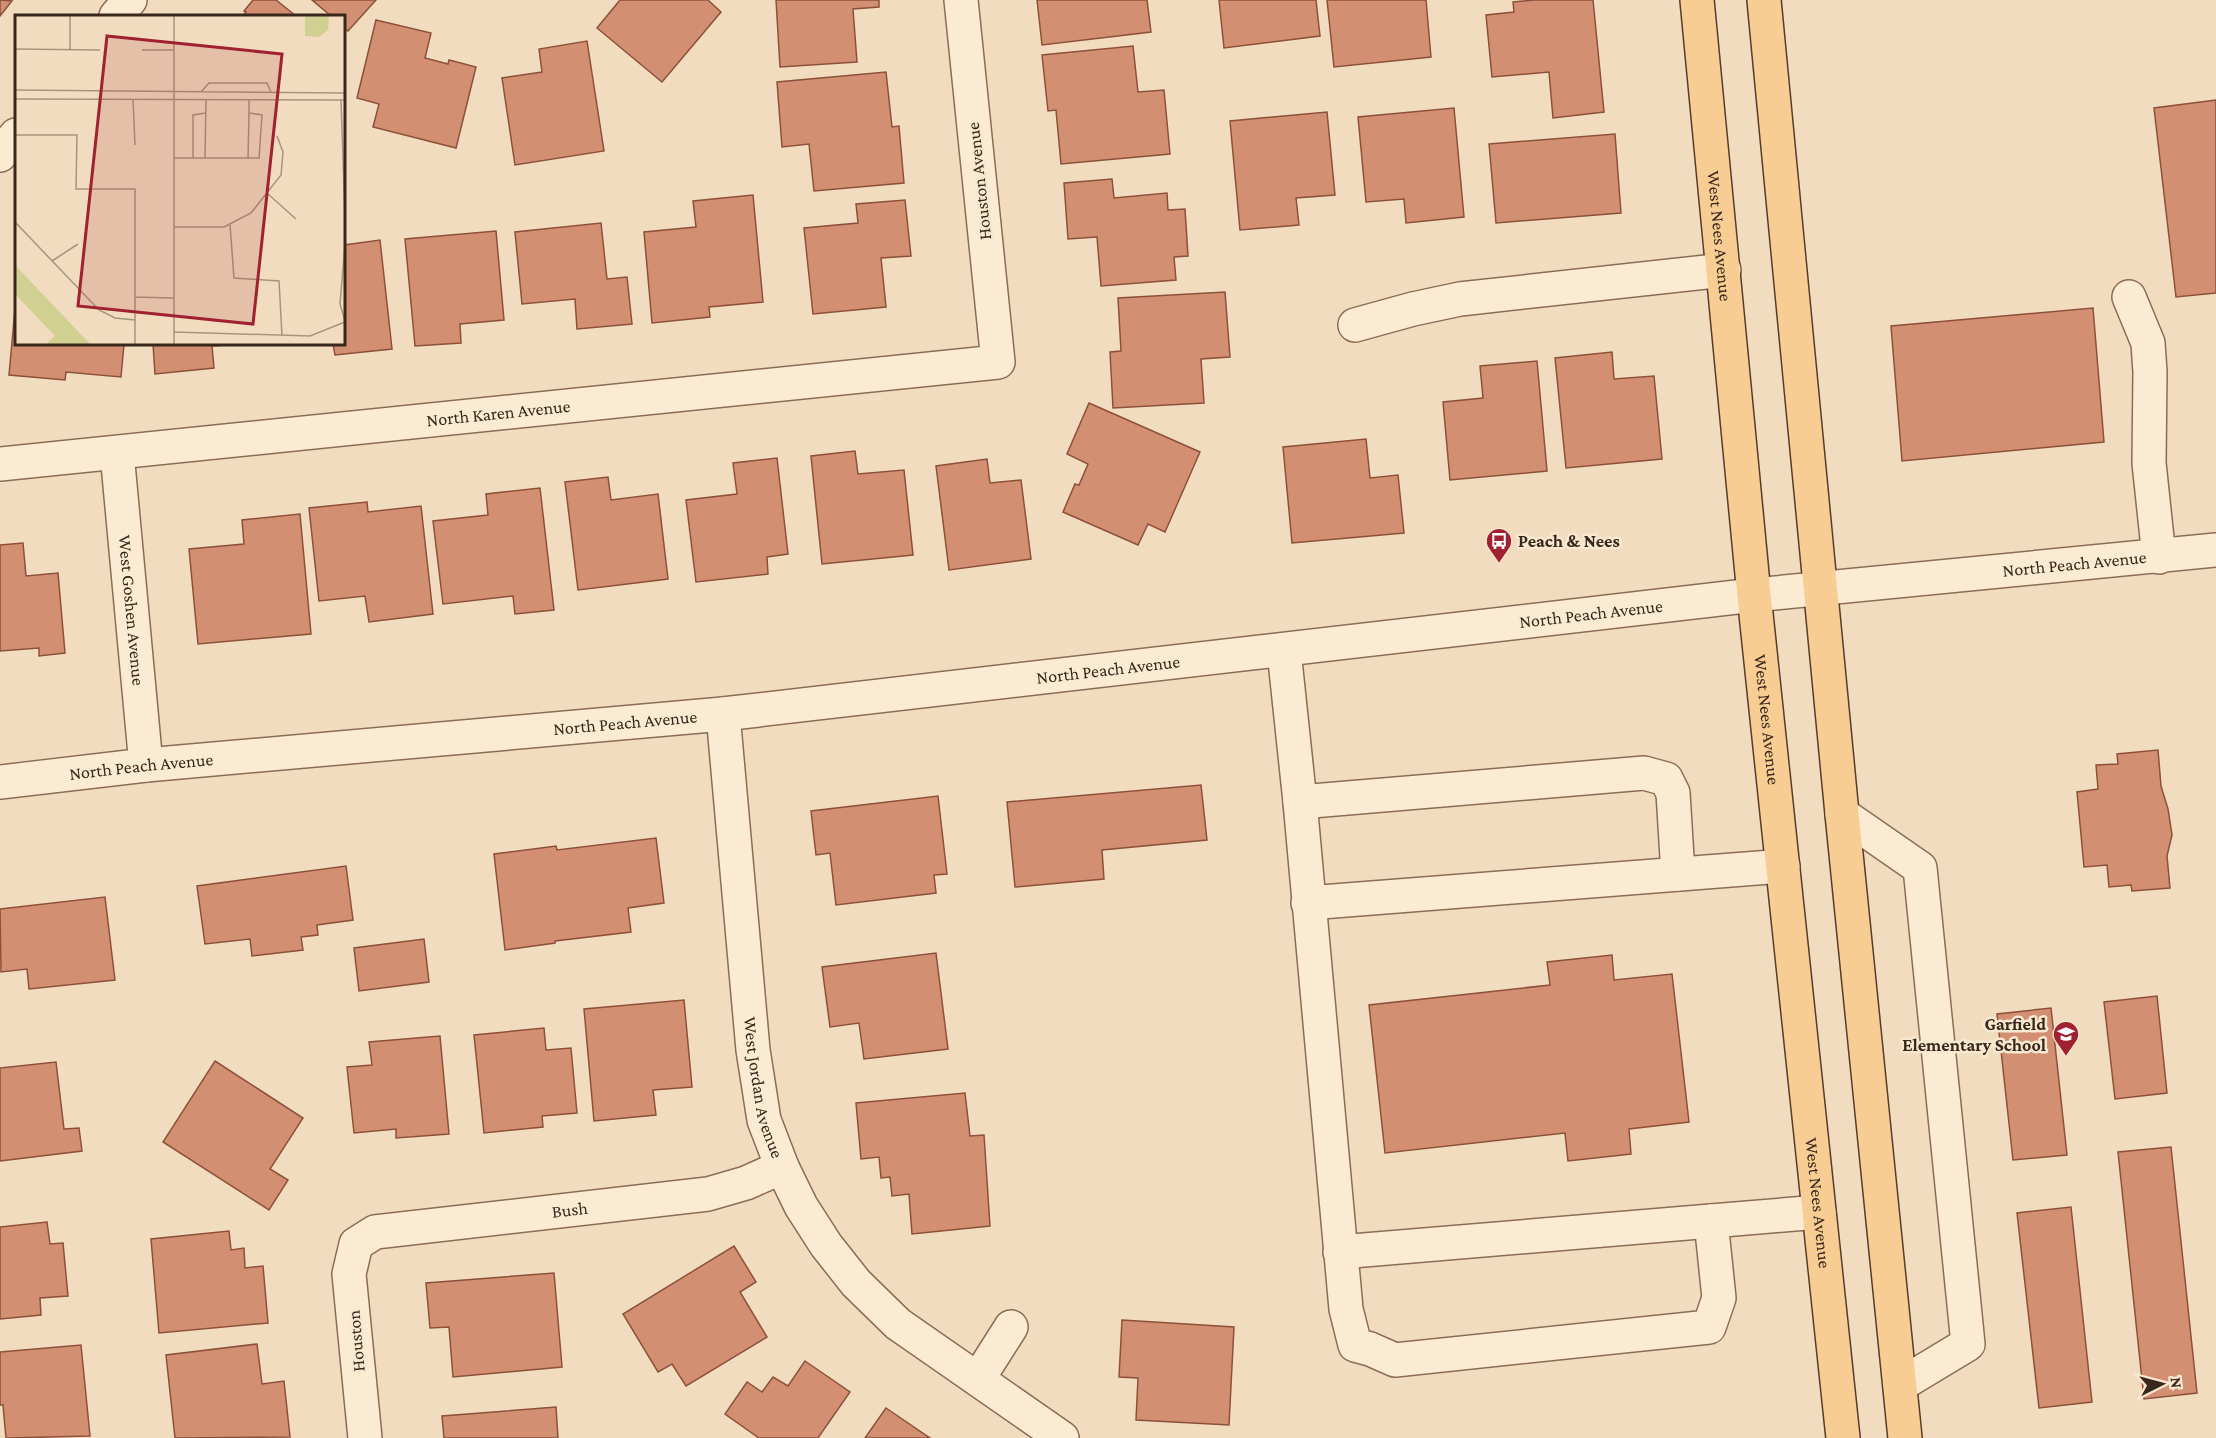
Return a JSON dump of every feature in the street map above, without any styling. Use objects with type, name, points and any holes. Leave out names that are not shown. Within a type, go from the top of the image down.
[{"type":"main road","name":"West Nees Avenue","points":[[1697,0],[1754,595],[1843,1438]]},
{"type":"main road","points":[[1764,0],[1842,814],[1905,1438]]},
{"type":"street","points":[[117,15],[130,0]]},
{"type":"street","name":"Houston Avenue","points":[[961,0],[998,363]]},
{"type":"street","points":[[0,155],[15,136]]},
{"type":"street","points":[[1355,325],[1460,299],[1724,270]]},
{"type":"street","points":[[2129,297],[2148,343],[2149,464],[2159,557]]},
{"type":"street","name":"North Karen Avenue","points":[[0,464],[998,363]]},
{"type":"street","name":"West Goshen Avenue","points":[[117,453],[146,765]]},
{"type":"street","name":"North Peach Avenue","points":[[0,782],[146,765],[723,714],[1754,595],[2216,550]]},
{"type":"street","points":[[1284,651],[1300,802],[1340,1252],[1346,1309],[1355,1345],[1395,1360],[1709,1327],[1719,1298],[1711,1221]]},
{"type":"street","name":"West Jordan Avenue","points":[[723,714],[753,1050],[764,1120],[782,1167],[801,1206],[819,1235],[855,1282],[898,1324],[1062,1438]]},
{"type":"street","points":[[1300,802],[1644,773],[1666,779],[1673,793],[1678,874]]},
{"type":"street","points":[[1842,814],[1920,868],[1968,1344],[1900,1384]]},
{"type":"street","points":[[1308,903],[1783,866]]},
{"type":"street","name":"Bush","points":[[356,1244],[375,1232],[708,1194],[746,1183],[782,1167]]},
{"type":"street","points":[[1340,1252],[1819,1212]]},
{"type":"street","name":"Houston","points":[[356,1244],[349,1274],[365,1438]]},
{"type":"street","points":[[978,1379],[1011,1327]]},
{"type":"building","points":[[0,0],[12,1],[0,16]]},
{"type":"building","points":[[253,0],[276,0],[295,15],[244,15],[246,12],[244,11]]},
{"type":"building","points":[[312,0],[376,0],[348,31],[345,29],[345,15],[330,15]]},
{"type":"building","points":[[620,0],[708,0],[721,12],[662,82],[597,28]]},
{"type":"building","points":[[776,0],[879,0],[879,7],[853,9],[857,62],[780,67]]},
{"type":"building","points":[[1037,0],[1147,0],[1151,32],[1042,45]]},
{"type":"building","points":[[1219,0],[1316,0],[1320,36],[1224,48]]},
{"type":"building","points":[[1327,0],[1426,0],[1431,57],[1334,67]]},
{"type":"building","points":[[1593,0],[1604,112],[1553,118],[1549,72],[1492,77],[1486,15],[1514,12],[1513,2]]},
{"type":"building","points":[[376,20],[431,33],[425,58],[448,64],[449,60],[476,67],[456,148],[373,127],[379,104],[357,98]]},
{"type":"building","points":[[587,41],[604,151],[515,165],[502,78],[542,72],[539,49]]},
{"type":"building","points":[[1133,46],[1138,92],[1164,90],[1170,154],[1061,164],[1056,110],[1048,111],[1042,55]]},
{"type":"building","points":[[886,72],[892,127],[899,126],[904,183],[814,191],[809,144],[782,147],[777,82]]},
{"type":"building","points":[[2216,100],[2216,293],[2176,297],[2154,108]]},
{"type":"building","points":[[1454,108],[1464,217],[1406,223],[1404,199],[1366,202],[1358,117]]},
{"type":"building","points":[[1327,112],[1335,195],[1296,198],[1299,225],[1240,230],[1230,121]]},
{"type":"building","points":[[1615,134],[1621,213],[1496,223],[1489,144]]},
{"type":"building","points":[[1112,179],[1114,198],[1167,193],[1168,210],[1185,209],[1188,256],[1174,257],[1176,280],[1101,286],[1097,237],[1068,239],[1064,183]]},
{"type":"building","points":[[753,195],[763,302],[709,307],[710,317],[652,323],[644,232],[696,227],[693,201]]},
{"type":"building","points":[[905,200],[911,256],[881,258],[886,307],[813,314],[804,228],[858,223],[856,204]]},
{"type":"building","points":[[601,223],[607,279],[627,277],[632,324],[577,329],[575,299],[522,304],[515,232]]},
{"type":"building","points":[[496,231],[504,320],[460,324],[461,343],[415,346],[405,239]]},
{"type":"building","points":[[380,240],[392,349],[335,355],[333,345],[345,345],[345,245]]},
{"type":"building","points":[[1225,292],[1230,357],[1201,359],[1204,403],[1113,408],[1110,352],[1121,351],[1118,298]]},
{"type":"building","points":[[2093,308],[2104,442],[1902,461],[1891,326]]},
{"type":"building","points":[[15,309],[15,345],[124,345],[121,377],[66,372],[65,380],[9,375]]},
{"type":"building","points":[[153,345],[228,345],[212,346],[214,368],[155,374]]},
{"type":"building","points":[[1612,352],[1614,379],[1654,376],[1662,459],[1566,468],[1555,358]]},
{"type":"building","points":[[1537,361],[1547,471],[1450,480],[1443,402],[1483,398],[1480,366]]},
{"type":"building","points":[[1089,403],[1200,452],[1165,532],[1148,524],[1138,545],[1063,512],[1075,484],[1079,485],[1088,464],[1067,454]]},
{"type":"building","points":[[1366,439],[1370,478],[1398,475],[1404,533],[1292,543],[1283,447]]},
{"type":"building","points":[[855,451],[858,474],[904,470],[913,555],[822,564],[811,456]]},
{"type":"building","points":[[777,458],[788,554],[767,557],[768,574],[696,582],[686,500],[737,494],[733,463]]},
{"type":"building","points":[[987,459],[990,483],[1021,480],[1031,559],[949,570],[936,466]]},
{"type":"building","points":[[608,477],[611,500],[658,494],[668,579],[578,590],[565,482]]},
{"type":"building","points":[[540,488],[554,610],[515,614],[513,596],[443,604],[433,521],[488,515],[486,494]]},
{"type":"building","points":[[367,502],[368,512],[421,506],[433,614],[369,622],[365,596],[319,601],[309,508]]},
{"type":"building","points":[[300,514],[311,634],[198,644],[189,549],[244,544],[242,520]]},
{"type":"building","points":[[23,543],[26,576],[58,573],[65,653],[39,656],[39,648],[0,651],[0,545]]},
{"type":"building","points":[[2158,750],[2161,786],[2172,835],[2167,856],[2170,888],[2132,891],[2131,885],[2109,887],[2107,865],[2084,867],[2077,792],[2098,789],[2096,765],[2118,764],[2117,754]]},
{"type":"building","points":[[1201,785],[1207,840],[1102,850],[1104,879],[1015,887],[1007,802]]},
{"type":"building","points":[[938,796],[947,874],[934,875],[936,893],[836,905],[830,853],[816,855],[811,811]]},
{"type":"building","points":[[656,838],[664,903],[628,908],[631,932],[555,941],[555,943],[505,950],[494,854],[556,846],[557,850]]},
{"type":"building","points":[[346,866],[353,920],[317,925],[318,935],[301,937],[303,950],[252,956],[250,939],[205,944],[197,886]]},
{"type":"building","points":[[105,897],[115,980],[29,989],[27,969],[1,972],[0,909]]},
{"type":"building","points":[[424,939],[429,982],[359,991],[354,948]]},
{"type":"building","points":[[936,953],[948,1049],[864,1059],[859,1023],[830,1027],[822,967]]},
{"type":"building","points":[[1612,955],[1614,980],[1672,974],[1689,1122],[1629,1129],[1631,1154],[1568,1161],[1565,1133],[1385,1153],[1369,1005],[1550,985],[1547,962]]},
{"type":"building","points":[[2157,996],[2167,1093],[2115,1099],[2104,1002]]},
{"type":"building","points":[[684,1000],[692,1087],[653,1090],[656,1115],[594,1121],[584,1009]]},
{"type":"building","points":[[2051,1008],[2067,1155],[2013,1160],[1997,1014]]},
{"type":"building","points":[[544,1028],[546,1050],[571,1048],[577,1113],[542,1116],[543,1127],[484,1133],[474,1035]]},
{"type":"building","points":[[440,1036],[449,1134],[396,1138],[396,1129],[354,1133],[347,1067],[372,1065],[369,1042]]},
{"type":"building","points":[[215,1061],[303,1118],[270,1169],[288,1180],[269,1210],[163,1142]]},
{"type":"building","points":[[56,1062],[64,1129],[79,1128],[82,1151],[0,1161],[0,1068]]},
{"type":"building","points":[[965,1093],[970,1136],[984,1135],[990,1226],[912,1234],[909,1194],[892,1196],[890,1177],[881,1178],[879,1157],[861,1159],[856,1103]]},
{"type":"building","points":[[2171,1147],[2197,1393],[2144,1399],[2118,1152]]},
{"type":"building","points":[[2071,1207],[2092,1402],[2039,1408],[2017,1213]]},
{"type":"building","points":[[47,1222],[50,1244],[63,1243],[68,1296],[40,1298],[41,1315],[0,1319],[0,1227]]},
{"type":"building","points":[[229,1231],[231,1250],[244,1248],[245,1268],[263,1266],[268,1323],[159,1333],[151,1239]]},
{"type":"building","points":[[734,1246],[756,1282],[740,1292],[767,1337],[686,1386],[672,1364],[658,1372],[623,1314]]},
{"type":"building","points":[[554,1273],[562,1367],[453,1377],[449,1327],[430,1328],[426,1283]]},
{"type":"building","points":[[1122,1320],[1234,1327],[1229,1425],[1136,1420],[1138,1378],[1119,1377]]},
{"type":"building","points":[[257,1344],[262,1384],[284,1381],[290,1437],[175,1438],[166,1355]]},
{"type":"building","points":[[81,1345],[90,1436],[6,1438],[3,1405],[0,1405],[0,1352]]},
{"type":"building","points":[[805,1361],[850,1392],[818,1438],[759,1438],[725,1414],[747,1382],[762,1392],[773,1377],[788,1386]]},
{"type":"building","points":[[556,1407],[558,1438],[444,1438],[442,1416]]},
{"type":"building","points":[[886,1408],[930,1438],[865,1438]]},
{"type":"place","name":"Peach & Nees","points":[[1499,564]]},
{"type":"place","name":"Garfield Elementary School","points":[[2066,1057]]}]
